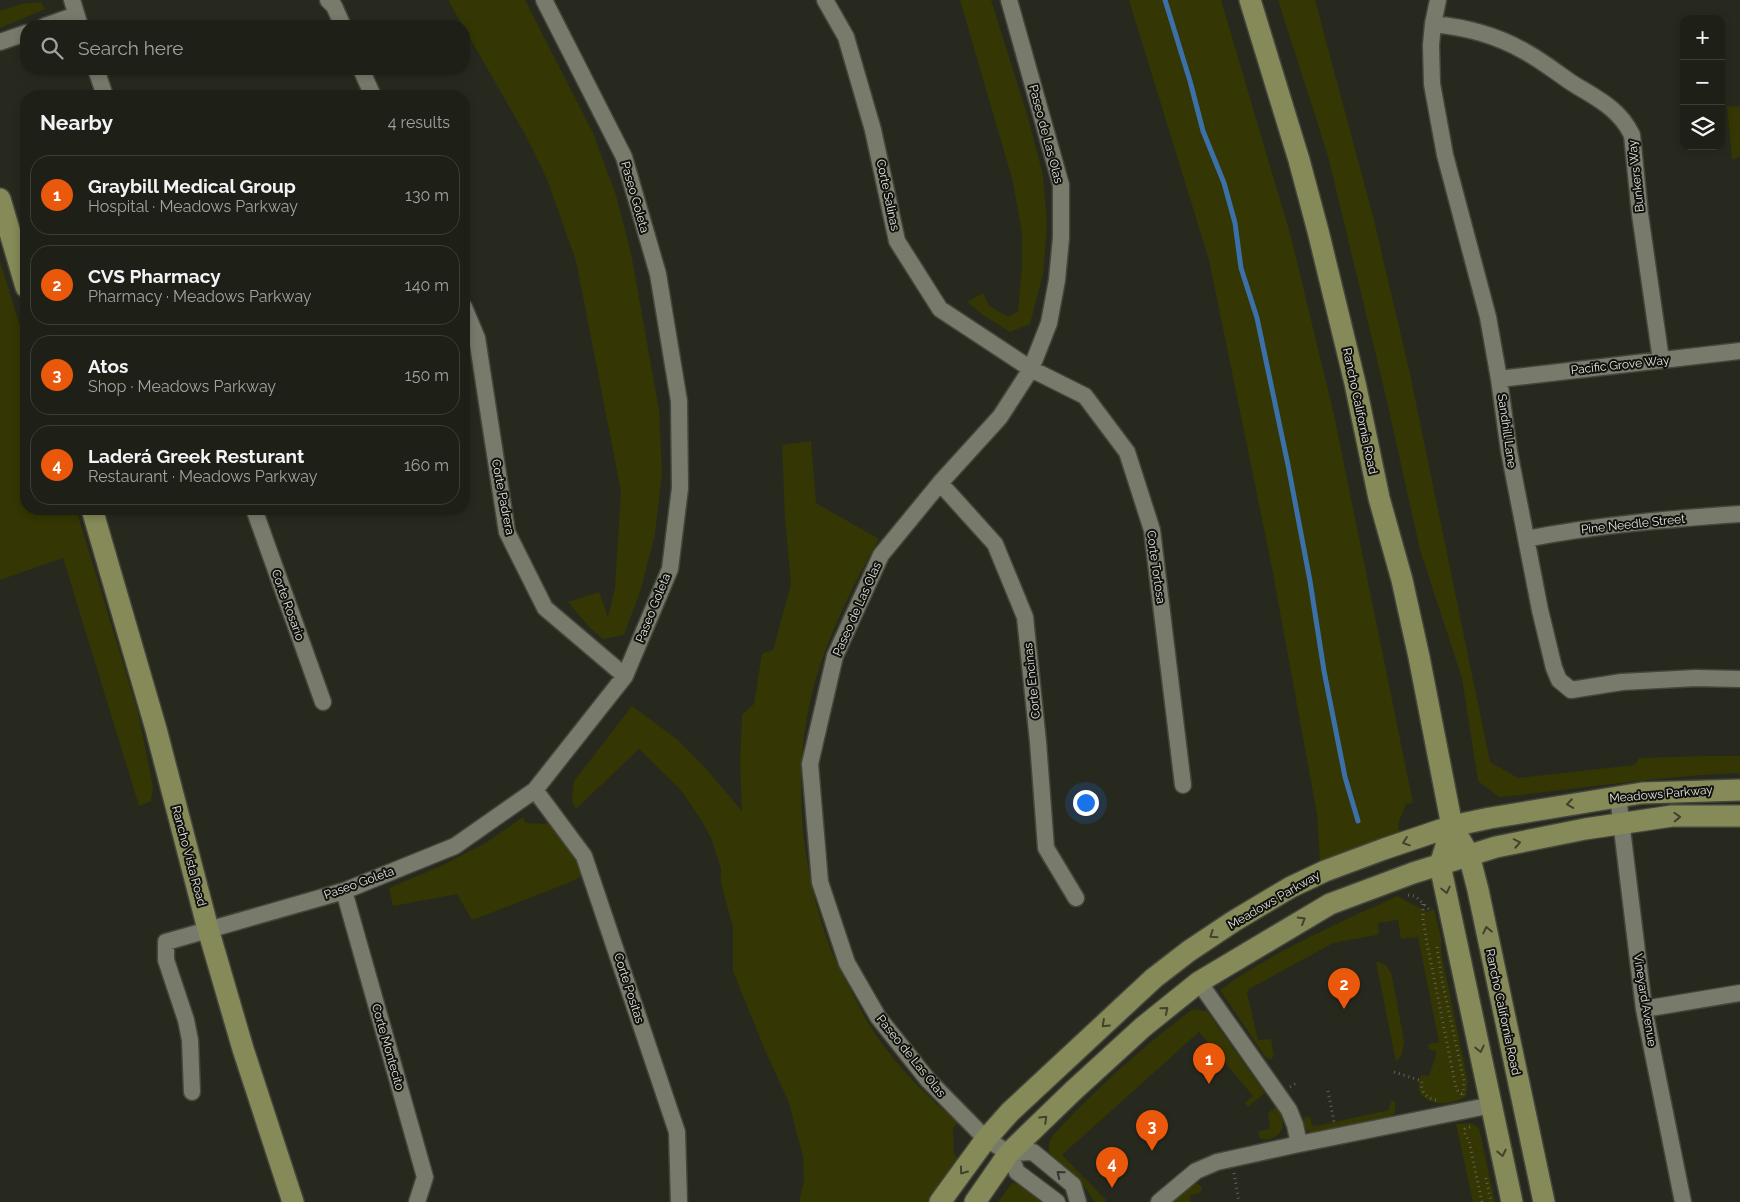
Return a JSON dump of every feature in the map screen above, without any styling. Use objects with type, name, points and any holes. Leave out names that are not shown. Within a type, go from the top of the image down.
[{"type":"main road","name":"Rancho California Road","points":[[1250,0],[1299,160],[1355,383],[1380,498],[1402,580],[1419,657],[1452,826],[1470,855],[1544,1202]]},
{"type":"main road","points":[[0,199],[20,267]]},
{"type":"main road","name":"Rancho Vista Road","points":[[94,515],[156,729],[208,929],[243,1049],[293,1202]]},
{"type":"main road","name":"Meadows Parkway","points":[[940,1202],[986,1139],[1010,1112],[1146,985],[1197,946],[1291,887],[1325,871],[1452,826],[1496,816],[1642,793],[1740,790]]},
{"type":"main road","name":"Meadows Parkway","points":[[975,1202],[1009,1153],[1143,1027],[1199,982],[1330,904],[1413,873],[1496,847],[1621,823],[1672,816],[1740,816]]},
{"type":"main road","name":"Rancho California Road","points":[[1452,826],[1440,865],[1512,1202]]},
{"type":"street","points":[[328,0],[334,6],[340,20]]},
{"type":"street","name":"Paseo Goleta","points":[[192,1092],[190,1040],[186,1020],[166,960],[166,942],[344,891],[455,846],[535,790],[625,676],[670,569],[680,488],[679,401],[658,274],[624,158],[544,0]]},
{"type":"street","name":"Corte Salinas","points":[[825,0],[846,37],[873,130],[897,240],[940,309],[1031,369]]},
{"type":"street","name":"Paseo de Las Olas","points":[[1009,0],[1061,185],[1061,238],[1057,280],[1049,323],[1031,369],[1000,417],[940,483],[881,555],[835,656],[810,764],[820,882],[848,963],[878,1017],[928,1080],[986,1139],[1009,1153]]},
{"type":"street","name":"Sandhill Lane","points":[[1438,0],[1431,45],[1432,84],[1445,155],[1488,317],[1509,451],[1526,539],[1554,668],[1559,680],[1571,690],[1622,682],[1696,678],[1740,679]]},
{"type":"street","points":[[60,20],[76,14]]},
{"type":"street","name":"Bunkers Way","points":[[1433,24],[1456,26],[1477,31],[1524,51],[1620,114],[1632,135],[1641,224],[1662,360]]},
{"type":"street","points":[[0,42],[20,35]]},
{"type":"street","points":[[98,75],[103,90]]},
{"type":"street","points":[[364,75],[370,90]]},
{"type":"street","name":"Corte Padrera","points":[[470,321],[477,338],[507,532],[545,608],[625,676]]},
{"type":"street","name":"Pacific Grove Way","points":[[1499,378],[1740,351]]},
{"type":"street","name":"Corte Tortosa","points":[[1031,369],[1084,396],[1126,452],[1152,530],[1183,785]]},
{"type":"street","name":"Corte Encinas","points":[[940,483],[995,544],[1025,617],[1038,742],[1046,848],[1076,898]]},
{"type":"street","name":"Pine Needle Street","points":[[1526,539],[1644,521],[1740,514]]},
{"type":"street","name":"Corte Rosario","points":[[256,515],[323,702]]},
{"type":"street","name":"Corte Positas","points":[[535,790],[584,856],[677,1132],[679,1202]]},
{"type":"street","name":"Vineyard Avenue","points":[[1618,796],[1644,1009],[1683,1202]]},
{"type":"street","name":"Corte Montecito","points":[[344,891],[425,1177],[417,1202]]},
{"type":"street","points":[[1199,982],[1289,1110],[1295,1125],[1299,1144]]},
{"type":"street","points":[[1644,1009],[1740,992]]},
{"type":"street","points":[[1158,1202],[1185,1178],[1204,1166],[1299,1144],[1462,1099],[1492,1105]]},
{"type":"street","points":[[1057,1202],[1016,1172],[1009,1153],[1033,1152],[1072,1185],[1078,1202]]},
{"type":"path","points":[[1416,896],[1431,910],[1434,920]]},
{"type":"path","points":[[1423,903],[1423,920],[1456,1088],[1472,1128],[1465,1129],[1464,1132],[1469,1141],[1482,1202]]},
{"type":"path","points":[[1437,945],[1442,980],[1464,1081],[1462,1099]]},
{"type":"path","points":[[1394,1072],[1422,1081],[1421,1087],[1427,1096],[1431,1099],[1444,1100]]},
{"type":"path","points":[[1328,1091],[1334,1125]]},
{"type":"path","points":[[1234,1170],[1239,1202]]},
{"type":"path","points":[[1486,1176],[1491,1202]]},
{"type":"shaded area","points":[[448,0],[525,0],[593,133],[616,195],[631,253],[659,410],[662,473],[655,534],[641,589],[624,635],[603,639],[591,629],[568,602],[599,592],[608,617],[615,588],[621,491],[576,261],[547,179],[527,138],[470,38],[470,20],[459,20]]},
{"type":"shaded area","points":[[960,0],[991,0],[1027,114],[1043,175],[1047,225],[1043,274],[1030,324],[1010,332],[983,315],[967,302],[983,293],[989,306],[1009,317],[1018,311],[1022,268],[1022,233],[1013,182]]},
{"type":"shaded area","points":[[1129,0],[1221,0],[1291,237],[1334,415],[1413,803],[1406,804],[1398,824],[1400,833],[1320,864],[1317,814],[1272,568],[1209,260]]},
{"type":"shaded area","points":[[1278,0],[1315,0],[1374,220],[1410,374],[1490,762],[1518,778],[1635,765],[1639,758],[1740,756],[1740,773],[1650,780],[1499,797],[1478,781],[1462,678],[1420,550],[1386,397],[1328,156]]},
{"type":"shaded area","points":[[41,2],[45,9],[0,28],[0,11],[22,4]]},
{"type":"shaded area","points":[[1727,106],[1740,107],[1740,157],[1732,160]]},
{"type":"shaded area","points":[[0,261],[20,326],[20,515],[78,515],[138,712],[153,787],[151,801],[139,806],[63,558],[0,580]]},
{"type":"shaded area","points":[[811,441],[816,503],[879,539],[838,618],[822,660],[810,702],[802,765],[801,798],[807,862],[822,925],[833,955],[865,1018],[904,1071],[958,1123],[953,1128],[954,1154],[959,1159],[930,1202],[799,1202],[804,1181],[803,1157],[789,1103],[733,971],[733,927],[721,884],[721,868],[711,838],[702,821],[680,789],[639,749],[576,809],[572,801],[574,781],[632,706],[678,740],[708,771],[742,811],[740,764],[742,715],[754,704],[762,654],[773,650],[791,584],[785,518],[782,445]]},
{"type":"shaded area","points":[[523,817],[526,823],[545,824],[550,821],[571,852],[583,876],[472,920],[457,894],[393,906],[389,888],[441,866],[487,842]]},
{"type":"shaded area","points":[[1397,896],[1427,912],[1434,909],[1468,1082],[1466,1096],[1447,1103],[1427,1100],[1419,1090],[1418,1084],[1421,1075],[1429,1076],[1437,1052],[1429,1049],[1428,1046],[1439,1042],[1418,937],[1401,939],[1398,920],[1378,923],[1379,933],[1377,935],[1333,943],[1249,989],[1247,993],[1258,1040],[1271,1039],[1274,1056],[1271,1059],[1266,1058],[1220,990],[1283,951]]},
{"type":"shaded area","points":[[1376,962],[1386,966],[1392,976],[1404,1041],[1402,1054],[1396,1062]]},
{"type":"shaded area","points":[[1193,1009],[1207,1011],[1265,1093],[1248,1107],[1245,1103],[1253,1096],[1199,1032],[1062,1155],[1106,1200],[1105,1202],[1095,1202],[1081,1182],[1049,1152],[1048,1147],[1053,1135],[1120,1069]]},
{"type":"shaded area","points":[[1391,1101],[1394,1101],[1395,1108],[1394,1114],[1390,1116],[1312,1133],[1306,1130],[1303,1120],[1306,1116],[1310,1118],[1312,1125],[1317,1126],[1389,1110]]},
{"type":"shaded area","points":[[1276,1107],[1283,1125],[1280,1133],[1269,1139],[1260,1138],[1258,1131],[1270,1129],[1268,1113]]},
{"type":"shaded area","points":[[1471,1123],[1479,1128],[1495,1202],[1473,1202],[1456,1124]]},
{"type":"shaded area","points":[[1012,1183],[1020,1184],[1045,1202],[998,1202]]},
{"type":"shaded area","points":[[1197,1183],[1202,1188],[1200,1193],[1190,1195],[1191,1202],[1172,1202],[1194,1184]]},
{"type":"waterway","points":[[1165,0],[1203,131],[1224,183],[1235,223],[1241,268],[1257,318],[1288,465],[1310,581],[1324,671],[1345,777],[1358,821]]},
{"type":"place","name":"CVS Pharmacy","points":[[1344,1009]]},
{"type":"place","name":"Graybill Medical Group","points":[[1209,1084]]},
{"type":"place","name":"Atos","points":[[1152,1151]]},
{"type":"place","name":"Laderá Greek Resturant","points":[[1112,1188]]}]
